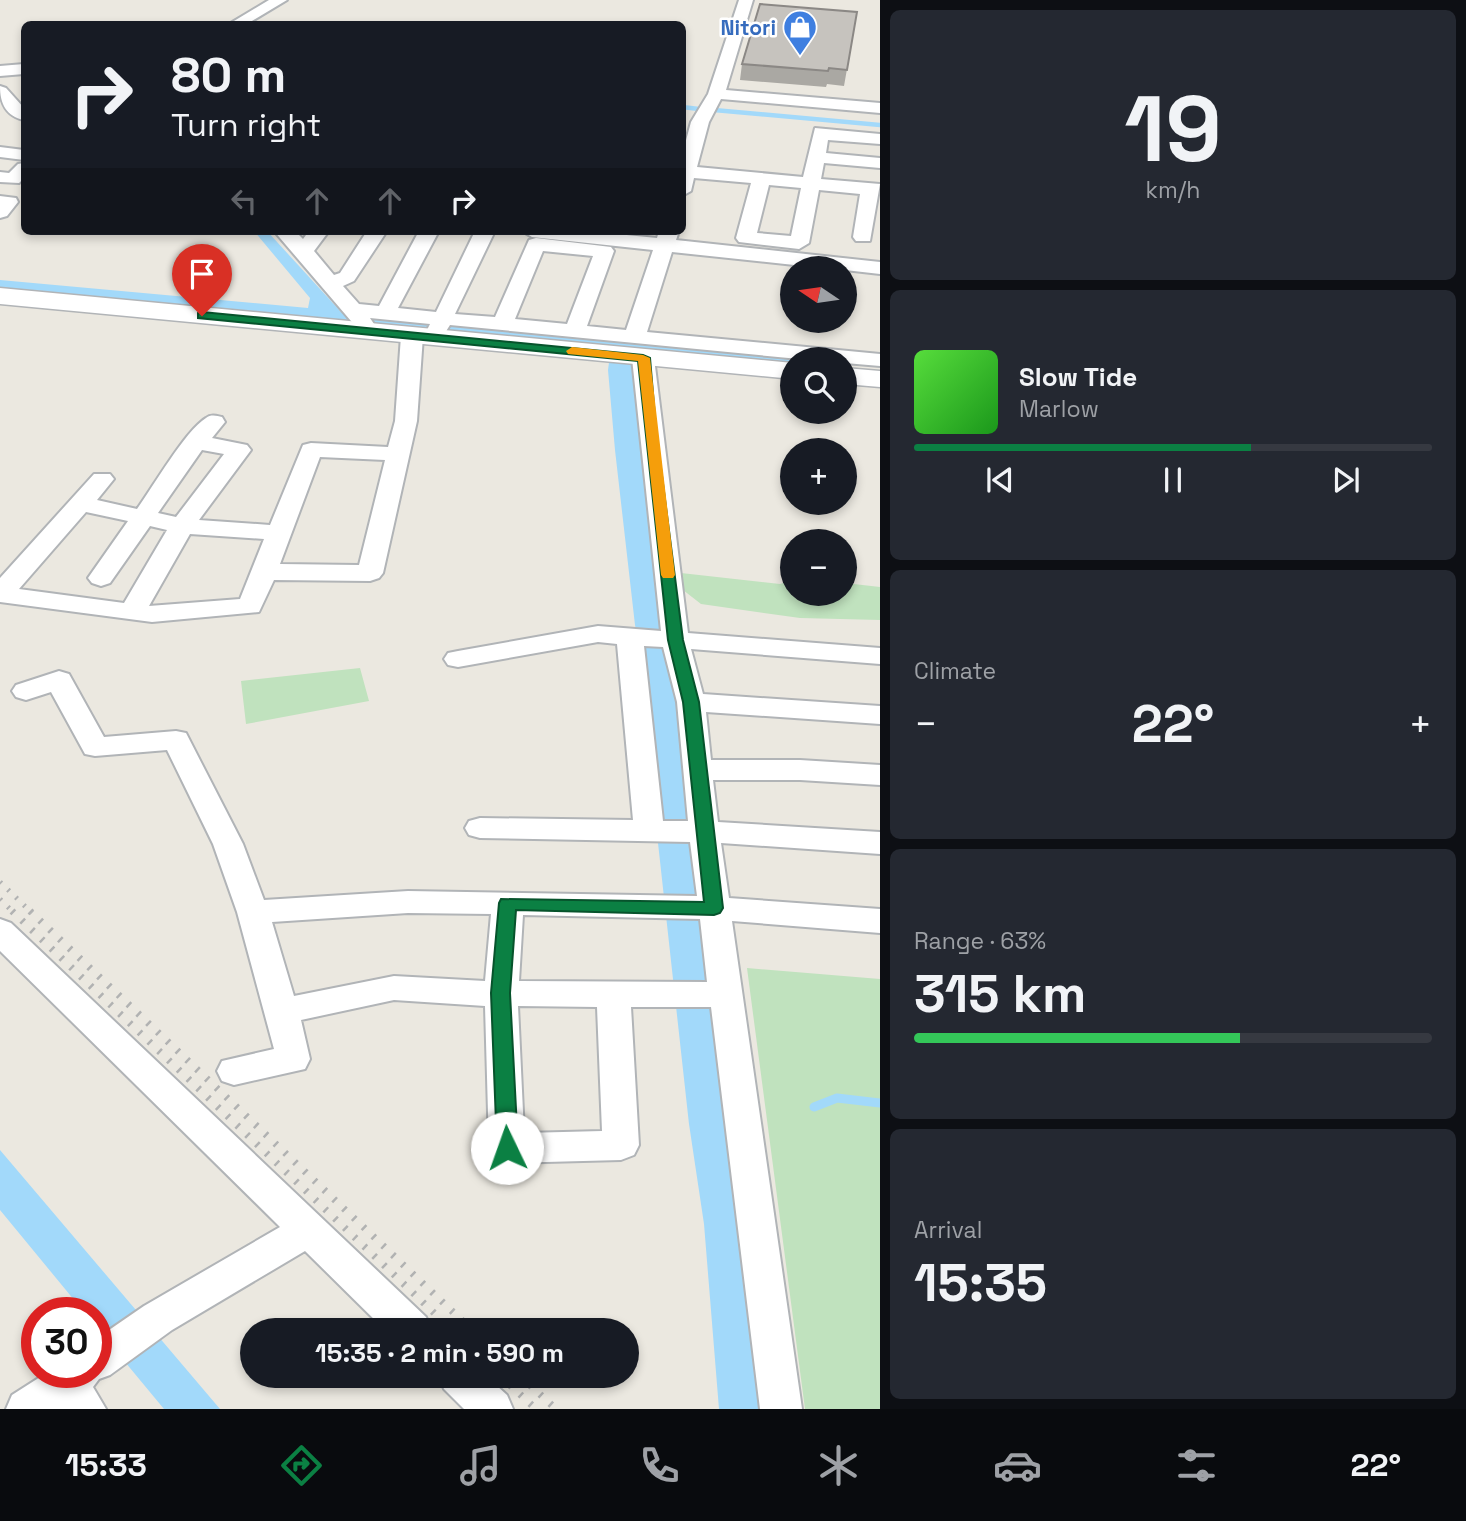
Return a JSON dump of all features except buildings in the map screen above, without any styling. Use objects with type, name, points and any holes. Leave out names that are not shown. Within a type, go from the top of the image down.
[{"type":"street","points":[[242,21],[281,0]]},
{"type":"street","points":[[686,172],[691,121],[716,94],[746,0]]},
{"type":"street","points":[[0,71],[21,69]]},
{"type":"street","points":[[0,91],[21,113]]},
{"type":"street","points":[[716,94],[880,108]]},
{"type":"street","points":[[762,178],[746,238],[799,243],[821,133],[880,139]]},
{"type":"street","points":[[0,152],[21,165]]},
{"type":"street","points":[[817,157],[880,163]]},
{"type":"street","points":[[0,177],[13,179],[21,170]]},
{"type":"street","points":[[686,182],[762,178],[875,189],[863,237]]},
{"type":"street","points":[[288,235],[365,318],[433,329],[503,324],[575,330],[639,347],[780,369]]},
{"type":"street","points":[[304,251],[315,235]]},
{"type":"street","points":[[331,284],[347,277],[374,235]]},
{"type":"street","points":[[365,318],[426,235]]},
{"type":"street","points":[[264,572],[370,573],[406,421],[433,329],[483,235]]},
{"type":"street","points":[[609,235],[666,238],[880,268]]},
{"type":"street","points":[[666,238],[639,347],[676,640],[691,702],[704,832],[780,1409]]},
{"type":"street","points":[[503,324],[536,244],[604,251],[575,330]]},
{"type":"street","points":[[0,296],[365,318],[612,355],[639,347],[880,360]]},
{"type":"street","points":[[857,377],[880,379]]},
{"type":"street","points":[[101,579],[196,442],[214,422]]},
{"type":"street","points":[[132,612],[182,526],[239,450],[196,442]]},
{"type":"street","points":[[0,594],[152,614],[250,606],[311,450],[398,454]]},
{"type":"street","points":[[0,594],[102,479]]},
{"type":"street","points":[[79,503],[182,526],[277,533]]},
{"type":"street","points":[[458,659],[598,634],[880,656]]},
{"type":"street","points":[[630,637],[649,831]]},
{"type":"street","points":[[26,691],[59,680],[95,747],[176,740],[228,844],[253,912],[293,1059],[234,1072]]},
{"type":"street","points":[[691,702],[880,715]]},
{"type":"street","points":[[699,770],[800,770],[880,775]]},
{"type":"street","points":[[480,828],[704,832],[880,843]]},
{"type":"street","points":[[253,912],[408,902],[508,903],[714,908],[880,921]]},
{"type":"street","points":[[508,903],[501,993],[507,1148],[621,1145],[613,994]]},
{"type":"street","points":[[0,931],[400,1318]]},
{"type":"street","points":[[282,1012],[394,988],[501,993],[725,995]]},
{"type":"street","points":[[112,1356],[158,1318],[309,1229]]},
{"type":"street","points":[[27,1409],[65,1388]]},
{"type":"street","points":[[470,1388],[492,1409]]},
{"type":"green space","points":[[681,573],[780,584],[780,606],[857,606],[857,584],[880,587],[880,620],[800,618],[701,604],[683,590]]},
{"type":"green space","points":[[360,668],[369,701],[246,724],[241,681]]},
{"type":"green space","points":[[747,968],[880,979],[880,1409],[805,1409]]},
{"type":"water","points":[[257,235],[271,235],[342,313],[780,354],[780,363],[645,351],[636,377],[642,459],[678,692],[762,1409],[719,1409],[704,1224],[689,1124],[658,843],[660,794],[650,694],[635,625],[615,450],[608,370],[611,348],[0,290],[0,280],[308,308],[310,298]]},
{"type":"water","points":[[0,1150],[220,1409],[164,1409],[112,1346],[112,1297],[72,1297],[0,1210]]},
{"type":"waterway","points":[[251,21],[285,0]]},
{"type":"waterway","points":[[686,107],[699,109]]},
{"type":"waterway","points":[[714,110],[880,125]]},
{"type":"waterway","points":[[814,1107],[837,1098],[880,1103]]},
{"type":"railway","points":[[0,882],[32,913]]},
{"type":"railway","points":[[0,899],[12,911]]},
{"type":"railway","points":[[12,911],[439,1318]]},
{"type":"railway","points":[[30,911],[459,1318]]},
{"type":"railway","points":[[513,1388],[536,1409]]},
{"type":"railway","points":[[533,1388],[556,1409]]},
{"type":"slow traffic","points":[[572,351],[643,358],[649,429],[668,575]]},
{"type":"place","name":"Nitori","points":[[800,57]]},
{"type":"route","points":[[202,316],[643,358],[649,429],[676,640],[691,702],[714,908],[508,903],[501,993],[507,1148]]}]
